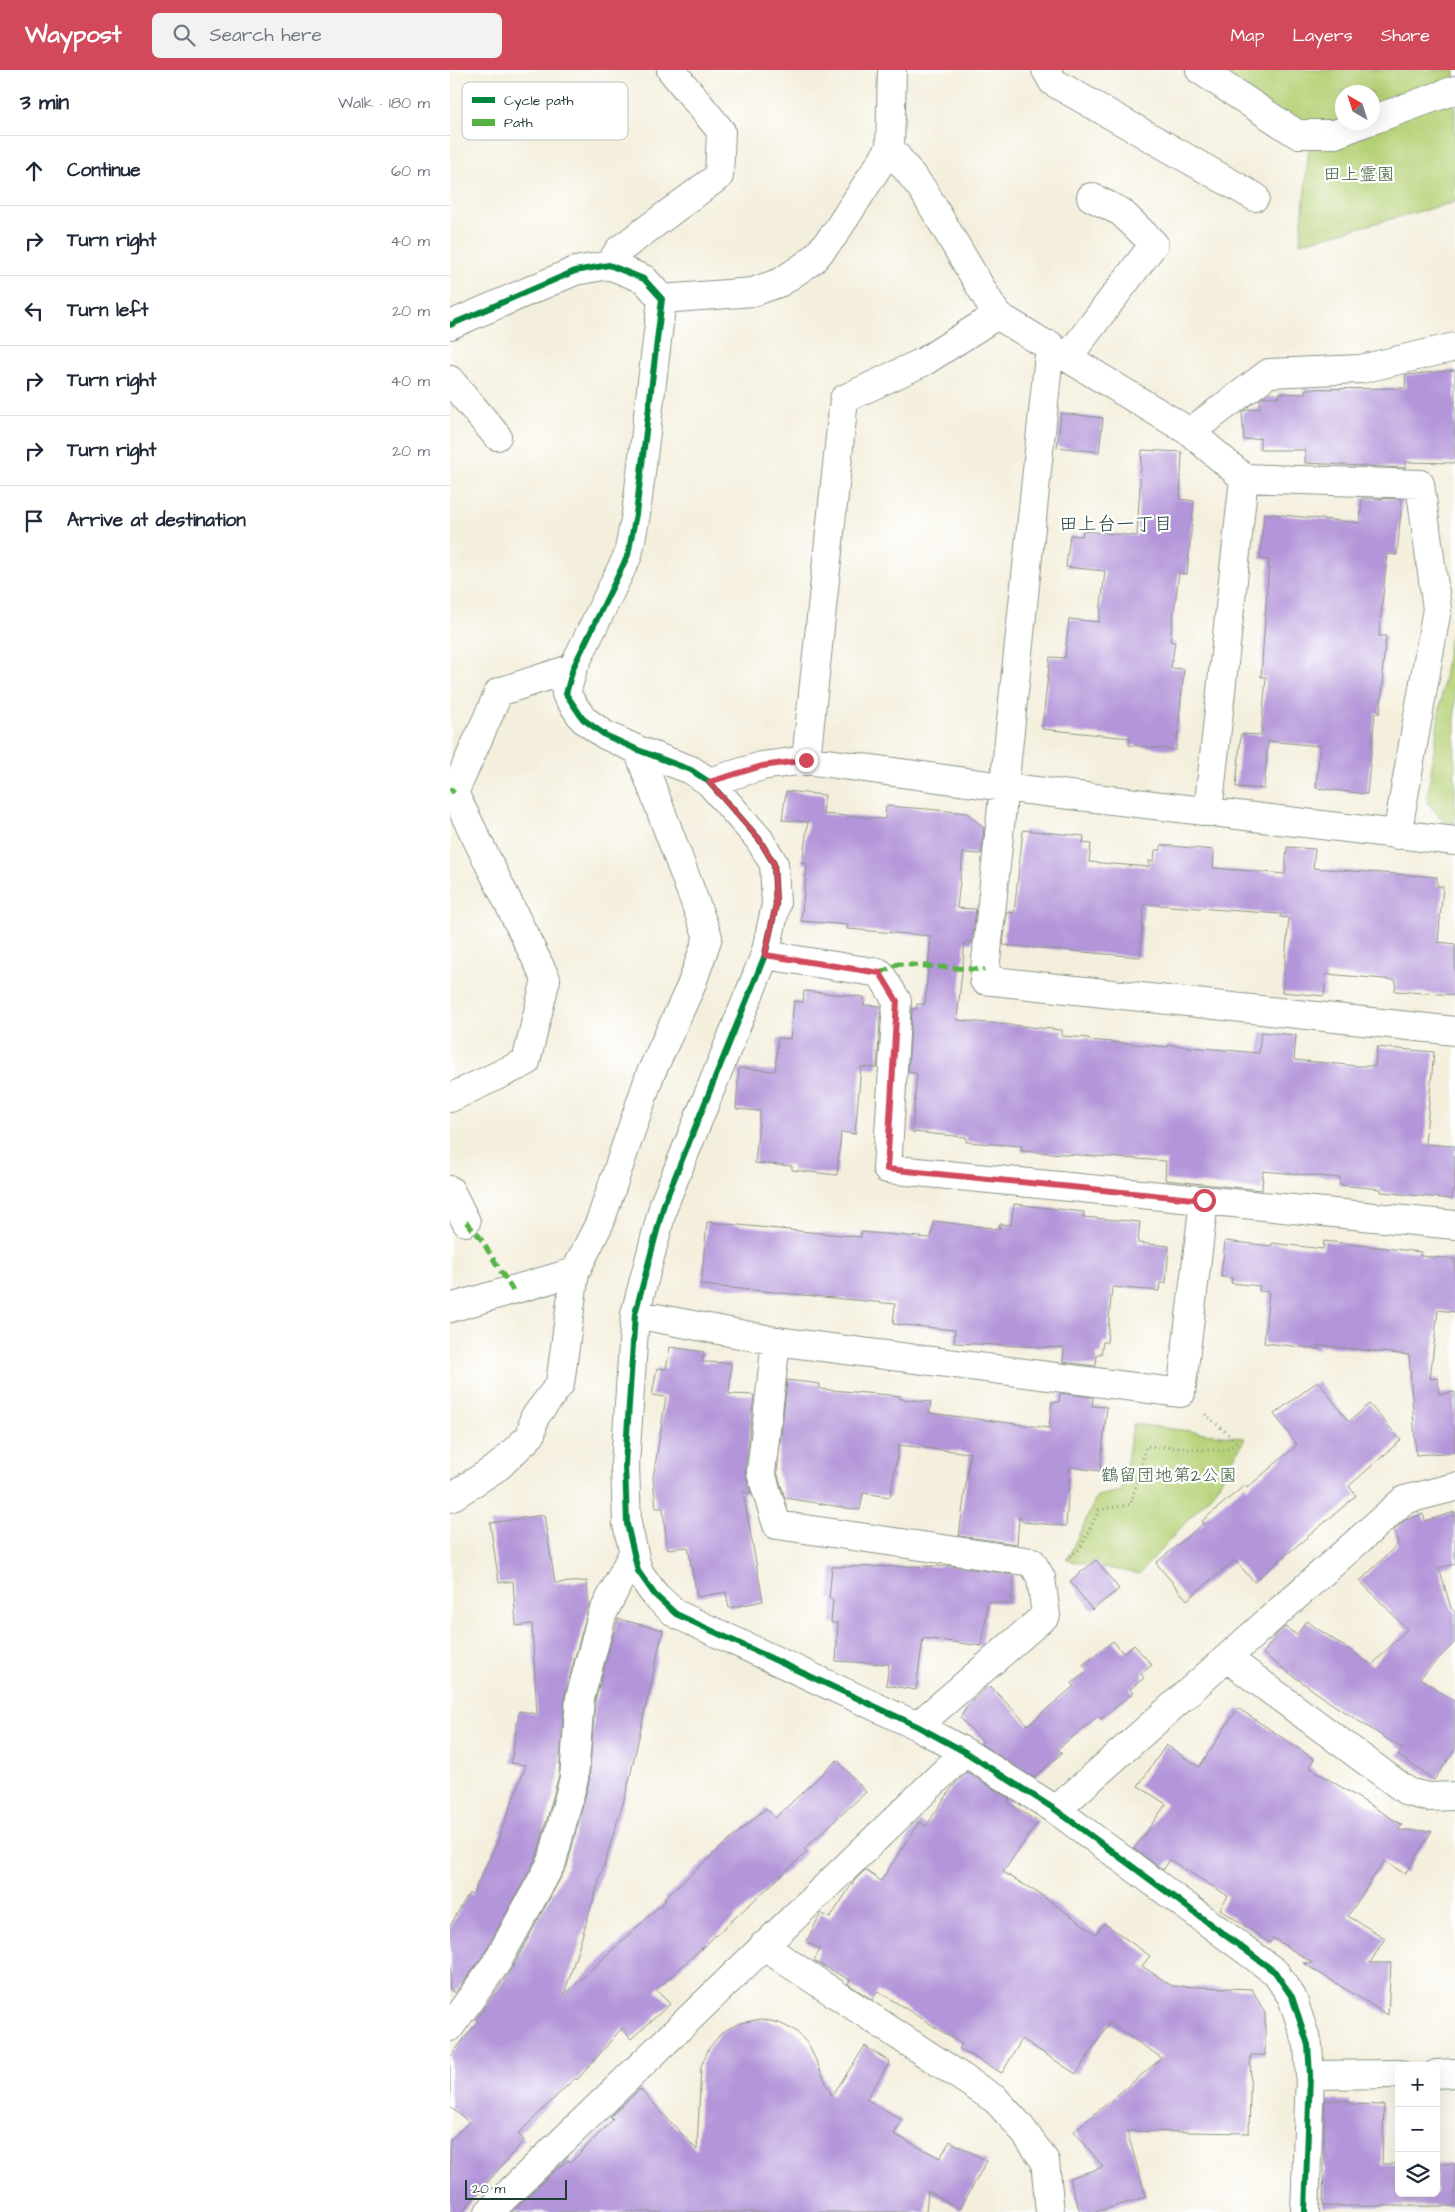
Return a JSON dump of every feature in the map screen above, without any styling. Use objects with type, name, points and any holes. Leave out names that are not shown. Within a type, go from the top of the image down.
[{"type":"street","points":[[610,265],[619,250],[719,176],[722,131],[671,70]]},
{"type":"street","points":[[662,299],[753,292],[781,282],[813,260],[834,235],[890,148],[892,70]]},
{"type":"street","points":[[1046,70],[1053,82],[1256,197]]},
{"type":"street","points":[[1200,70],[1297,134],[1335,134],[1345,130]]},
{"type":"street","points":[[1380,117],[1455,90]]},
{"type":"street","points":[[890,148],[923,190],[998,314],[1190,432],[1244,478],[1420,484],[1446,609],[1397,835]]},
{"type":"street","points":[[1091,197],[1121,212],[1154,244],[1059,351],[1003,787],[984,980],[1455,1031]]},
{"type":"street","points":[[450,325],[574,271],[610,265],[644,279],[662,299],[636,514],[628,555],[573,668],[566,694],[583,719],[605,735],[691,770],[709,782],[759,839],[774,864],[776,905],[765,955],[664,1204],[635,1314],[625,1464],[627,1524],[638,1571],[655,1595],[676,1614],[917,1726],[965,1752],[1056,1810],[1275,1972],[1292,1998],[1308,2045],[1310,2075],[1305,2212]]},
{"type":"street","points":[[806,760],[844,399],[925,361],[998,314]]},
{"type":"street","points":[[1190,432],[1269,373],[1361,369],[1455,347]]},
{"type":"street","points":[[450,380],[497,436]]},
{"type":"street","points":[[1208,812],[1244,478]]},
{"type":"street","points":[[450,1098],[526,1062],[546,979],[454,792],[499,692],[573,668]]},
{"type":"street","points":[[450,1498],[498,1466],[531,1435],[534,1418],[560,1384],[575,1272],[600,1222],[650,1075],[691,986],[708,937],[638,750]]},
{"type":"street","points":[[709,782],[762,766],[806,760],[1003,787],[1455,841]]},
{"type":"street","points":[[765,955],[880,973],[897,1001],[887,1169],[1455,1225]]},
{"type":"street","points":[[450,1190],[466,1222]]},
{"type":"street","points":[[635,1314],[776,1341],[1181,1393],[1204,1200]]},
{"type":"street","points":[[450,1308],[575,1272]]},
{"type":"street","points":[[776,1341],[760,1473],[777,1525],[1032,1562],[1040,1578],[1046,1615],[917,1726]]},
{"type":"street","points":[[1056,1810],[1404,1500],[1455,1487]]},
{"type":"street","points":[[450,2027],[497,1962],[552,1862],[574,1778],[580,1698],[602,1615],[633,1553]]},
{"type":"street","points":[[1226,1658],[1408,1792],[1428,1797],[1455,1796]]},
{"type":"street","points":[[488,2212],[965,1752]]},
{"type":"street","points":[[763,1946],[996,2100],[1019,2125],[1045,2161],[1050,2212]]},
{"type":"street","points":[[1310,2075],[1395,2074]]},
{"type":"street","points":[[1440,2074],[1455,2074]]},
{"type":"path","points":[[1040,1578],[1080,1548],[1099,1510],[1130,1504],[1146,1446],[1224,1451],[1238,1443],[1181,1393]]},
{"type":"green space","name":"田上霊園","points":[[1215,70],[1455,70],[1455,202],[1300,243],[1310,135]]},
{"type":"green space","points":[[1450,635],[1455,636],[1455,823],[1444,822],[1427,802]]},
{"type":"green space","name":"鶴留団地第2公園","points":[[1133,1424],[1245,1438],[1216,1489],[1139,1574],[1067,1560],[1097,1496],[1122,1491]]},
{"type":"building","points":[[1455,370],[1455,463],[1406,462],[1405,468],[1305,463],[1305,450],[1260,450],[1260,438],[1244,440],[1242,413],[1246,410],[1260,408],[1260,399],[1263,397],[1279,397],[1279,393],[1305,394],[1305,389],[1406,388],[1405,375]]},
{"type":"building","points":[[1061,413],[1103,418],[1099,452],[1057,447]]},
{"type":"building","points":[[1142,450],[1182,452],[1180,499],[1194,501],[1187,574],[1179,573],[1170,641],[1175,642],[1171,668],[1184,669],[1176,750],[1129,745],[1130,738],[1042,729],[1050,657],[1065,658],[1069,619],[1099,622],[1105,571],[1066,567],[1070,535],[1082,536],[1083,531],[1137,536]]},
{"type":"building","points":[[1362,498],[1402,499],[1397,555],[1387,554],[1379,636],[1386,636],[1382,675],[1384,675],[1380,713],[1375,713],[1367,794],[1316,788],[1320,746],[1268,741],[1264,789],[1236,787],[1241,734],[1261,735],[1266,677],[1261,677],[1269,560],[1260,559],[1264,513],[1360,523]]},
{"type":"building","points":[[786,791],[825,795],[823,814],[885,819],[886,806],[927,809],[967,813],[984,828],[981,854],[963,853],[957,908],[976,909],[972,943],[965,942],[957,1020],[1062,1030],[1062,1036],[1089,1038],[1089,1040],[1259,1053],[1261,1032],[1296,1035],[1294,1060],[1358,1066],[1375,1066],[1377,1047],[1434,1052],[1425,1144],[1455,1146],[1455,1191],[1452,1191],[1452,1199],[1381,1192],[1381,1189],[1339,1185],[1340,1178],[1263,1171],[1262,1190],[1165,1180],[1166,1161],[1021,1151],[1022,1146],[966,1142],[966,1137],[912,1132],[917,1074],[908,1071],[912,1009],[916,1009],[917,1004],[925,1004],[931,936],[847,929],[848,925],[801,921],[807,864],[802,863],[808,822],[782,820]]},
{"type":"building","points":[[1023,830],[1084,836],[1083,843],[1091,844],[1089,862],[1149,867],[1149,861],[1154,861],[1155,850],[1161,850],[1161,845],[1214,850],[1213,868],[1285,874],[1287,847],[1315,849],[1313,868],[1437,877],[1437,886],[1443,886],[1438,942],[1455,944],[1455,995],[1395,991],[1396,980],[1326,974],[1324,996],[1282,992],[1289,918],[1280,917],[1281,914],[1144,904],[1140,957],[1003,945],[1007,912],[1014,913]]},
{"type":"building","points":[[804,991],[864,997],[864,1005],[881,1006],[877,1068],[861,1067],[855,1134],[841,1132],[837,1175],[792,1170],[792,1166],[755,1163],[760,1111],[736,1109],[739,1068],[775,1071],[778,1038],[790,1039],[794,1001],[803,1002]]},
{"type":"building","points":[[1014,1204],[1084,1212],[1083,1217],[1140,1222],[1138,1243],[1169,1246],[1166,1283],[1160,1283],[1159,1291],[1112,1287],[1107,1342],[1103,1342],[1101,1354],[1097,1354],[1096,1366],[1063,1362],[1064,1348],[954,1343],[955,1330],[893,1324],[895,1304],[701,1285],[707,1222],[861,1237],[861,1232],[931,1238],[934,1221],[999,1229],[1000,1224],[1011,1225]]},
{"type":"building","points":[[1225,1241],[1272,1246],[1272,1243],[1323,1249],[1324,1241],[1421,1252],[1420,1256],[1455,1259],[1455,1312],[1438,1310],[1430,1379],[1438,1378],[1439,1394],[1455,1392],[1455,1452],[1416,1455],[1409,1355],[1317,1345],[1320,1349],[1264,1343],[1269,1292],[1259,1291],[1260,1286],[1231,1283],[1232,1278],[1221,1277]]},
{"type":"building","points":[[670,1347],[704,1352],[702,1362],[731,1363],[729,1394],[754,1395],[745,1471],[751,1493],[743,1492],[763,1601],[729,1608],[726,1592],[697,1597],[688,1547],[667,1549],[663,1508],[656,1508],[653,1478],[666,1397],[652,1395],[657,1368],[666,1369]]},
{"type":"building","points":[[787,1380],[820,1384],[820,1389],[900,1396],[900,1399],[931,1402],[929,1413],[1049,1428],[1052,1402],[1059,1402],[1060,1393],[1093,1397],[1092,1406],[1107,1407],[1100,1471],[1070,1467],[1066,1526],[1023,1522],[1019,1517],[1017,1544],[959,1536],[970,1453],[899,1445],[890,1497],[863,1493],[860,1510],[785,1498],[777,1472]]},
{"type":"building","points":[[1318,1381],[1349,1422],[1369,1404],[1401,1440],[1349,1486],[1356,1496],[1254,1582],[1235,1560],[1187,1600],[1156,1563],[1204,1523],[1202,1521],[1245,1485],[1247,1488],[1297,1445],[1274,1414]]},
{"type":"building","points":[[1455,1512],[1455,1564],[1439,1568],[1451,1608],[1455,1612],[1455,1642],[1420,1678],[1455,1702],[1455,1750],[1434,1780],[1398,1755],[1403,1749],[1335,1706],[1263,1654],[1277,1634],[1285,1627],[1297,1635],[1306,1621],[1372,1665],[1407,1629],[1360,1581],[1398,1544],[1394,1530],[1405,1520],[1423,1514],[1425,1521]]},
{"type":"building","points":[[544,1515],[555,1583],[587,1581],[589,1606],[565,1694],[559,1775],[537,1856],[484,1954],[455,1993],[450,1990],[450,1926],[469,1893],[472,1895],[496,1845],[526,1765],[511,1763],[519,1711],[537,1714],[532,1624],[516,1626],[513,1581],[499,1583],[490,1523]]},
{"type":"building","points":[[1096,1560],[1119,1589],[1092,1610],[1070,1581]]},
{"type":"building","points":[[952,1566],[1014,1575],[1011,1604],[988,1602],[982,1646],[923,1638],[916,1690],[886,1685],[889,1664],[836,1661],[838,1623],[831,1623],[833,1599],[829,1599],[832,1567]]},
{"type":"building","points":[[618,1619],[663,1630],[627,1790],[564,1995],[666,1900],[664,1898],[766,1808],[775,1818],[837,1760],[866,1792],[804,1849],[807,1852],[656,1990],[670,2004],[631,2039],[622,2028],[577,2080],[575,2078],[518,2134],[524,2140],[462,2212],[450,2212],[450,2140],[469,2122],[450,2107],[450,2057],[478,2021],[476,2019],[511,1970],[567,1866],[589,1782],[595,1701]]},
{"type":"building","points":[[1113,1641],[1123,1653],[1134,1645],[1152,1665],[1141,1674],[1144,1678],[1130,1689],[1133,1693],[1101,1719],[1098,1716],[1058,1749],[1062,1753],[1034,1778],[981,1744],[983,1741],[960,1718],[968,1705],[989,1685],[1028,1725],[1074,1686],[1072,1683],[1088,1671],[1083,1665]]},
{"type":"building","points":[[1238,1708],[1314,1759],[1309,1767],[1402,1825],[1398,1830],[1432,1831],[1405,1874],[1384,1861],[1348,1916],[1385,1938],[1370,1963],[1391,1963],[1388,2015],[1303,1963],[1313,1963],[1273,1938],[1270,1943],[1220,1909],[1228,1896],[1170,1860],[1163,1870],[1134,1849],[1166,1804],[1138,1786],[1166,1745],[1199,1767]]},
{"type":"building","points":[[967,1772],[1010,1799],[1007,1802],[1038,1822],[1003,1872],[1043,1896],[1096,1934],[1104,1923],[1150,1956],[1142,1966],[1172,1986],[1252,1989],[1265,2013],[1265,2055],[1251,2055],[1249,2133],[1127,2131],[1146,2197],[1095,2212],[1080,2212],[1069,2178],[1103,2167],[1074,2131],[1162,2058],[1109,2023],[1076,2074],[1022,2039],[1002,2073],[959,2049],[962,2044],[878,1991],[872,2000],[848,1984],[850,1980],[814,1961],[820,1949],[806,1942],[821,1913],[830,1918],[854,1881],[865,1870],[881,1881],[919,1822],[926,1826],[954,1785]]},
{"type":"building","points":[[761,2019],[779,2023],[796,2031],[809,2045],[832,2096],[865,2046],[890,2062],[866,2099],[902,2120],[894,2134],[940,2158],[950,2141],[987,2161],[960,2209],[928,2191],[926,2212],[511,2212],[552,2173],[568,2160],[571,2162],[613,2120],[610,2117],[640,2089],[697,2150],[701,2066],[709,2048],[722,2032],[740,2023]]},
{"type":"building","points":[[1325,2100],[1350,2101],[1350,2104],[1384,2105],[1382,2164],[1395,2164],[1395,2197],[1440,2197],[1440,2164],[1455,2164],[1455,2206],[1323,2206]]},
{"type":"marked path","points":[[450,788],[454,793]]},
{"type":"marked path","points":[[880,973],[898,964],[985,970]]},
{"type":"marked path","points":[[466,1222],[479,1236],[513,1291]]},
{"type":"cycle path","points":[[450,325],[575,271],[609,265],[644,279],[662,299],[636,514],[628,555],[573,668],[566,694],[583,719],[605,735],[691,770],[709,782],[759,839],[774,864],[776,905],[765,955],[664,1204],[635,1314],[625,1464],[627,1524],[638,1571],[655,1595],[676,1614],[917,1726],[965,1752],[1056,1810],[1275,1972],[1292,1997],[1308,2045],[1310,2075],[1305,2212]]},
{"type":"district","name":"田上台一丁目","points":[[1116,523]]},
{"type":"route","points":[[806,760],[762,766],[709,782],[759,839],[774,864],[776,905],[765,955],[880,973],[897,1001],[887,1169],[1204,1200]]}]
